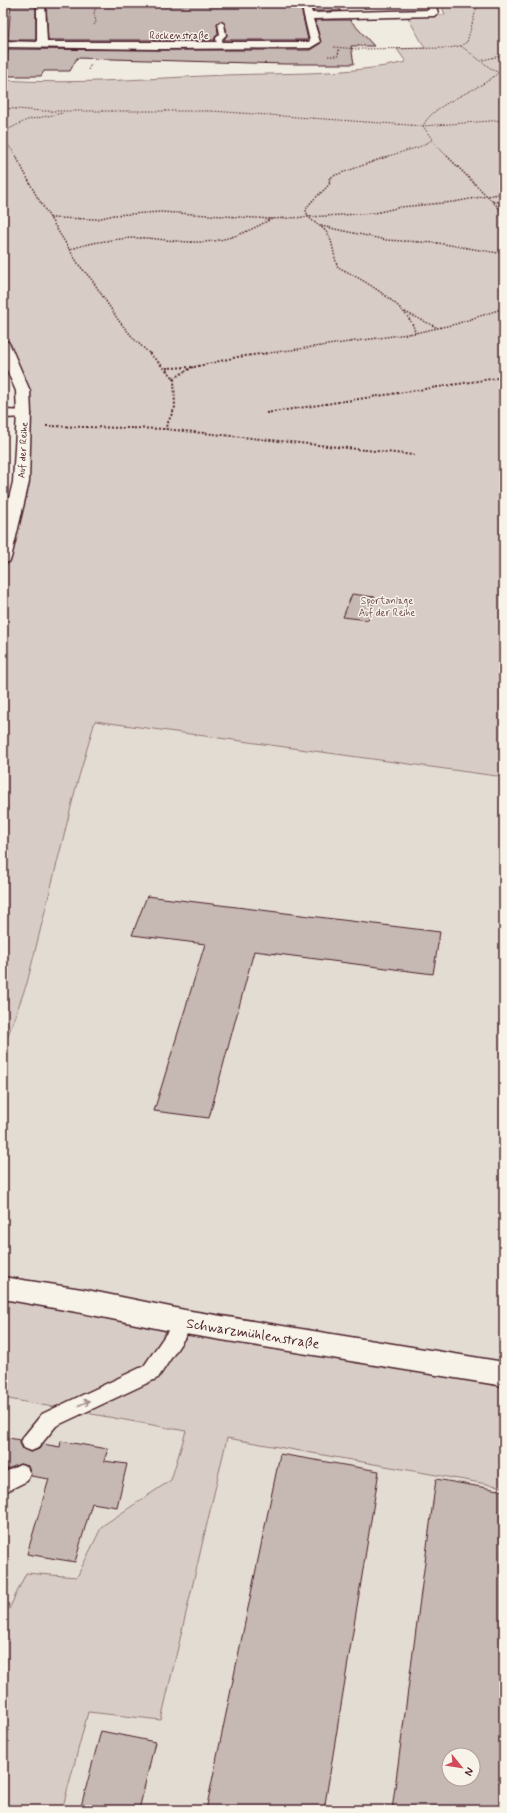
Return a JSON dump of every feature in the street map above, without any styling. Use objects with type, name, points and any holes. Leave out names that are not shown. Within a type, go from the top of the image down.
[{"type":"street","points":[[40,3],[42,45]]},
{"type":"street","points":[[305,3],[315,42],[310,45]]},
{"type":"street","points":[[308,16],[434,13],[431,3]]},
{"type":"street","name":"Röckenstraße","points":[[3,44],[220,46],[310,45]]},
{"type":"street","name":"Auf der Reihe","points":[[3,345],[23,390],[24,420],[21,482],[3,558]]},
{"type":"street","points":[[3,414],[24,420]]},
{"type":"street","name":"Schwarzmühlenstraße","points":[[3,1288],[82,1301],[185,1322],[504,1374]]},
{"type":"lane","points":[[220,46],[219,38],[223,35],[221,24]]},
{"type":"lane","points":[[31,1442],[48,1420],[151,1372],[185,1322]]},
{"type":"path","points":[[310,45],[357,49],[444,48],[460,46],[467,42],[478,3]]},
{"type":"path","points":[[460,46],[483,60],[498,73],[504,75]]},
{"type":"path","points":[[483,60],[504,55]]},
{"type":"path","points":[[498,73],[488,83],[438,110],[425,119],[423,126],[432,140],[504,213]]},
{"type":"path","points":[[3,108],[72,111],[204,111],[423,126],[504,120]]},
{"type":"path","points":[[3,132],[27,120],[72,111]]},
{"type":"path","points":[[3,138],[14,151],[23,166],[36,195],[69,250],[135,340],[166,368],[174,378],[175,407],[165,430]]},
{"type":"path","points":[[415,332],[414,325],[401,310],[367,282],[338,267],[334,248],[329,236],[306,214],[307,206],[327,189],[330,183],[329,180],[333,176],[373,160],[418,147],[432,140]]},
{"type":"path","points":[[50,218],[97,219],[114,215],[161,212],[272,219],[308,217],[375,213],[401,206],[453,202],[504,192]]},
{"type":"path","points":[[493,202],[504,201]]},
{"type":"path","points":[[69,250],[85,244],[145,238],[191,242],[213,241],[241,235],[272,219]]},
{"type":"path","points":[[320,226],[386,240],[438,243],[504,254]]},
{"type":"path","points":[[166,368],[194,366],[237,357],[438,328],[476,318],[504,308]]},
{"type":"path","points":[[401,310],[438,328]]},
{"type":"path","points":[[174,378],[194,366]]},
{"type":"path","points":[[266,413],[504,377]]},
{"type":"path","points":[[24,420],[165,430],[414,455]]},
{"type":"shaded area","points":[[95,721],[504,777],[504,1361],[3,1283],[3,1049],[27,983],[76,787]]},
{"type":"shaded area","points":[[3,1398],[187,1431],[171,1480],[102,1526],[77,1577],[26,1573],[9,1609],[3,1609]]},
{"type":"shaded area","points":[[227,1438],[504,1487],[504,1810],[62,1810],[88,1712],[161,1720]]},
{"type":"green space","name":"Sportanlage Auf der Reihe","points":[[441,3],[504,3],[504,777],[95,721],[76,787],[27,983],[3,1049],[3,576],[27,481],[13,354],[3,338],[3,80],[58,82],[316,73],[384,66],[406,62],[397,49],[425,48],[407,16],[445,15]]},
{"type":"green space","points":[[3,1295],[504,1382],[504,1487],[227,1438],[161,1720],[88,1712],[62,1810],[3,1810],[3,1609],[9,1609],[26,1573],[77,1577],[102,1526],[171,1480],[186,1431],[3,1398]]},
{"type":"building","points":[[11,3],[36,3],[36,40],[8,40]]},
{"type":"building","points":[[46,3],[154,5],[300,3],[308,40],[224,40],[227,35],[225,24],[220,21],[217,23],[218,34],[215,37],[215,40],[48,40]]},
{"type":"building","points":[[311,3],[334,3],[341,11],[313,11]]},
{"type":"building","points":[[315,20],[350,20],[374,46],[351,46],[354,64],[285,64],[77,58],[70,71],[44,71],[41,76],[7,76],[8,49],[310,50],[321,43]]},
{"type":"building","points":[[352,594],[375,597],[368,620],[343,617]]},
{"type":"building","points":[[147,896],[440,932],[433,974],[254,951],[209,1118],[154,1111],[205,944],[132,935]]},
{"type":"building","points":[[3,1437],[20,1440],[23,1449],[30,1452],[39,1449],[43,1444],[60,1447],[61,1441],[108,1449],[104,1461],[127,1464],[117,1507],[92,1503],[75,1562],[27,1554],[49,1479],[31,1476],[28,1466],[20,1464],[3,1471]]},
{"type":"building","points":[[280,1454],[379,1471],[324,1810],[206,1810]]},
{"type":"building","points":[[436,1479],[504,1491],[504,1810],[392,1810]]},
{"type":"building","points":[[101,1731],[155,1742],[139,1810],[80,1810]]}]
